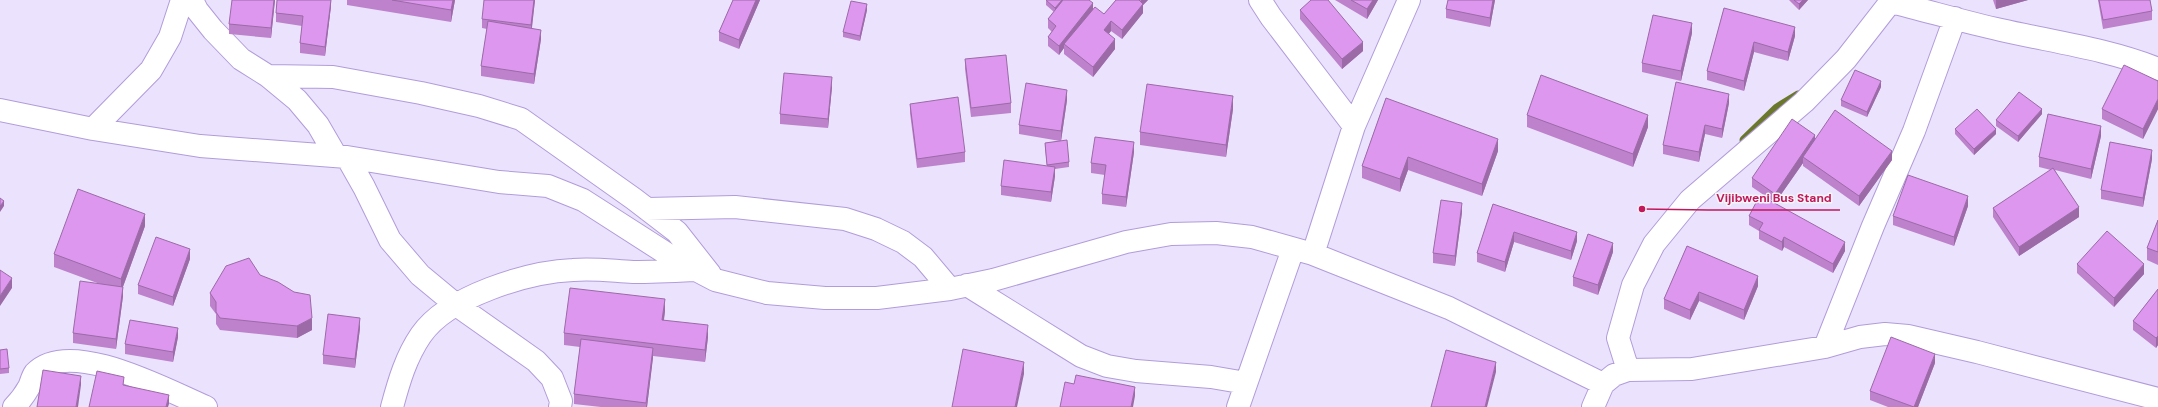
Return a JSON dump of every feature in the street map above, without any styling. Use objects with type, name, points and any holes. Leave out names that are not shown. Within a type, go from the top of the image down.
[{"type":"street","points":[[93,129],[151,70],[170,38],[182,0]]},
{"type":"street","points":[[192,0],[205,20],[241,59],[268,76],[297,100],[318,125],[364,188],[390,240],[420,275],[455,304],[536,361],[552,378],[561,401],[560,407]]},
{"type":"street","points":[[1260,0],[1271,17],[1354,126]]},
{"type":"street","points":[[1238,407],[1246,383],[1303,251],[1354,126],[1409,0]]},
{"type":"street","points":[[1628,370],[1618,338],[1633,285],[1654,244],[1690,200],[1804,102],[1846,59],[1892,1],[2001,30],[2071,44],[2138,61],[2158,69]]},
{"type":"street","points":[[1825,347],[1873,226],[1914,131],[1955,18]]},
{"type":"street","points":[[268,76],[333,77],[421,93],[479,106],[521,119],[677,232],[715,280]]},
{"type":"street","points":[[0,110],[93,129],[200,146],[342,157],[499,182],[548,186],[571,194],[595,206],[674,259],[715,280],[767,293],[826,298],[877,298],[959,287],[1126,242],[1171,234],[1216,233],[1252,237],[1303,251],[1449,308],[1603,384]]},
{"type":"street","points":[[647,209],[735,207],[845,219],[876,229],[903,242],[959,287],[1081,356],[1107,366],[1136,371],[1211,377],[1246,383]]},
{"type":"street","points":[[392,407],[402,371],[409,355],[422,333],[440,315],[455,304],[485,291],[528,277],[572,270],[635,272],[695,270]]},
{"type":"street","points":[[1593,407],[1603,384],[1614,375],[1628,370],[1692,369],[1825,347],[1860,337],[1885,334],[1908,336],[2158,399]]},
{"type":"street","points":[[14,407],[29,386],[35,374],[59,361],[85,362],[112,368],[206,407]]},
{"type":"building","points":[[232,0],[274,0],[271,28],[229,24]]},
{"type":"building","points":[[277,0],[331,0],[325,47],[300,43],[303,16],[276,13]]},
{"type":"building","points":[[392,0],[453,0],[451,10]]},
{"type":"building","points":[[484,0],[534,0],[531,25],[482,19]]},
{"type":"building","points":[[733,0],[756,0],[739,40],[719,32]]},
{"type":"building","points":[[1046,0],[1062,0],[1055,8]]},
{"type":"building","points":[[1063,0],[1089,0],[1093,3],[1059,46],[1048,37],[1056,26],[1048,19]]},
{"type":"building","points":[[1116,0],[1139,0],[1143,4],[1122,30],[1111,21],[1104,30],[1115,39],[1093,67],[1064,44],[1095,7],[1104,14]]},
{"type":"building","points":[[1311,0],[1328,0],[1363,42],[1342,59],[1300,10]]},
{"type":"building","points":[[1351,0],[1373,0],[1367,9]]},
{"type":"building","points":[[1448,0],[1493,0],[1490,18],[1446,9]]},
{"type":"building","points":[[1794,0],[1803,0],[1799,4]]},
{"type":"building","points":[[2099,0],[2150,0],[2152,11],[2103,20]]},
{"type":"building","points":[[851,1],[867,4],[860,36],[843,32]]},
{"type":"building","points":[[1724,8],[1795,27],[1788,52],[1754,42],[1744,81],[1707,71]]},
{"type":"building","points":[[1653,15],[1692,23],[1681,71],[1642,63]]},
{"type":"building","points":[[488,21],[541,30],[534,74],[481,66]]},
{"type":"building","points":[[1006,55],[1011,103],[971,108],[965,59]]},
{"type":"building","points":[[2124,65],[2158,81],[2158,99],[2143,129],[2102,109]]},
{"type":"building","points":[[1855,70],[1881,81],[1867,112],[1841,100]]},
{"type":"building","points":[[784,73],[832,77],[828,119],[780,114]]},
{"type":"building","points":[[1541,75],[1648,115],[1633,154],[1527,115]]},
{"type":"building","points":[[1676,82],[1729,94],[1722,129],[1705,125],[1699,152],[1663,145]]},
{"type":"building","points":[[1026,83],[1067,90],[1061,131],[1019,125]]},
{"type":"building","points":[[1147,84],[1233,96],[1226,145],[1140,132]]},
{"type":"building","points":[[2019,92],[2042,109],[2018,136],[1996,120]]},
{"type":"building","points":[[958,97],[965,152],[917,159],[910,104]]},
{"type":"building","points":[[1386,98],[1498,139],[1482,184],[1408,157],[1400,179],[1362,166]]},
{"type":"building","points":[[1977,109],[1996,129],[1974,149],[1955,129]]},
{"type":"building","points":[[1835,110],[1892,151],[1859,196],[1803,157]]},
{"type":"building","points":[[2048,114],[2101,126],[2091,169],[2039,157]]},
{"type":"building","points":[[1792,119],[1815,135],[1775,194],[1752,178]]},
{"type":"building","points":[[1095,137],[1134,142],[1126,197],[1102,194],[1106,165],[1091,163]]},
{"type":"building","points":[[1067,140],[1069,162],[1047,165],[1045,143]]},
{"type":"building","points":[[2110,142],[2152,150],[2143,198],[2101,190]]},
{"type":"building","points":[[1004,160],[1055,167],[1051,192],[1001,186]]},
{"type":"building","points":[[2053,168],[2079,207],[2019,247],[1993,208]]},
{"type":"building","points":[[1908,175],[1968,196],[1954,237],[1893,216]]},
{"type":"building","points":[[78,189],[145,214],[121,279],[54,254]]},
{"type":"building","points":[[1760,195],[1845,242],[1833,264],[1784,237],[1782,242],[1759,230],[1763,223],[1749,216]]},
{"type":"building","points":[[0,198],[4,201],[0,206]]},
{"type":"building","points":[[1441,200],[1462,203],[1455,256],[1433,253]]},
{"type":"building","points":[[1493,204],[1577,232],[1571,251],[1514,232],[1505,262],[1477,253]]},
{"type":"building","points":[[2158,220],[2158,252],[2147,248]]},
{"type":"building","points":[[2107,231],[2144,264],[2114,298],[2077,264]]},
{"type":"building","points":[[1588,234],[1613,243],[1598,285],[1573,277]]},
{"type":"building","points":[[156,237],[190,249],[173,297],[138,285]]},
{"type":"building","points":[[1687,246],[1758,276],[1744,310],[1699,292],[1690,310],[1664,299]]},
{"type":"building","points":[[249,258],[260,275],[278,282],[294,292],[310,295],[312,318],[297,326],[220,318],[216,312],[216,302],[210,293],[226,266]]},
{"type":"building","points":[[0,270],[12,278],[0,296]]},
{"type":"building","points":[[80,281],[123,287],[116,339],[73,333]]},
{"type":"building","points":[[570,288],[665,299],[662,320],[708,325],[705,350],[564,333]]},
{"type":"building","points":[[2158,289],[2158,336],[2156,338],[2133,321]]},
{"type":"building","points":[[328,314],[360,318],[355,359],[323,355]]},
{"type":"building","points":[[130,320],[178,328],[173,352],[125,344]]},
{"type":"building","points":[[1891,337],[1935,354],[1914,407],[1870,391]]},
{"type":"building","points":[[581,339],[653,348],[646,403],[574,394]]},
{"type":"building","points":[[7,349],[9,368],[0,369],[0,350]]},
{"type":"building","points":[[963,349],[1024,362],[1015,407],[952,407]]},
{"type":"building","points":[[1446,350],[1496,362],[1485,407],[1431,407]]},
{"type":"building","points":[[43,370],[81,376],[76,407],[37,407]]},
{"type":"building","points":[[97,371],[124,377],[123,385],[169,395],[166,407],[89,407]]},
{"type":"building","points":[[1076,375],[1135,387],[1131,407],[1060,407],[1065,382],[1074,384]]},
{"type":"waterway","points":[[1744,140],[1777,108],[1798,95]]},
{"type":"place","name":"Vijibweni Bus Stand","points":[[1642,209]]}]
